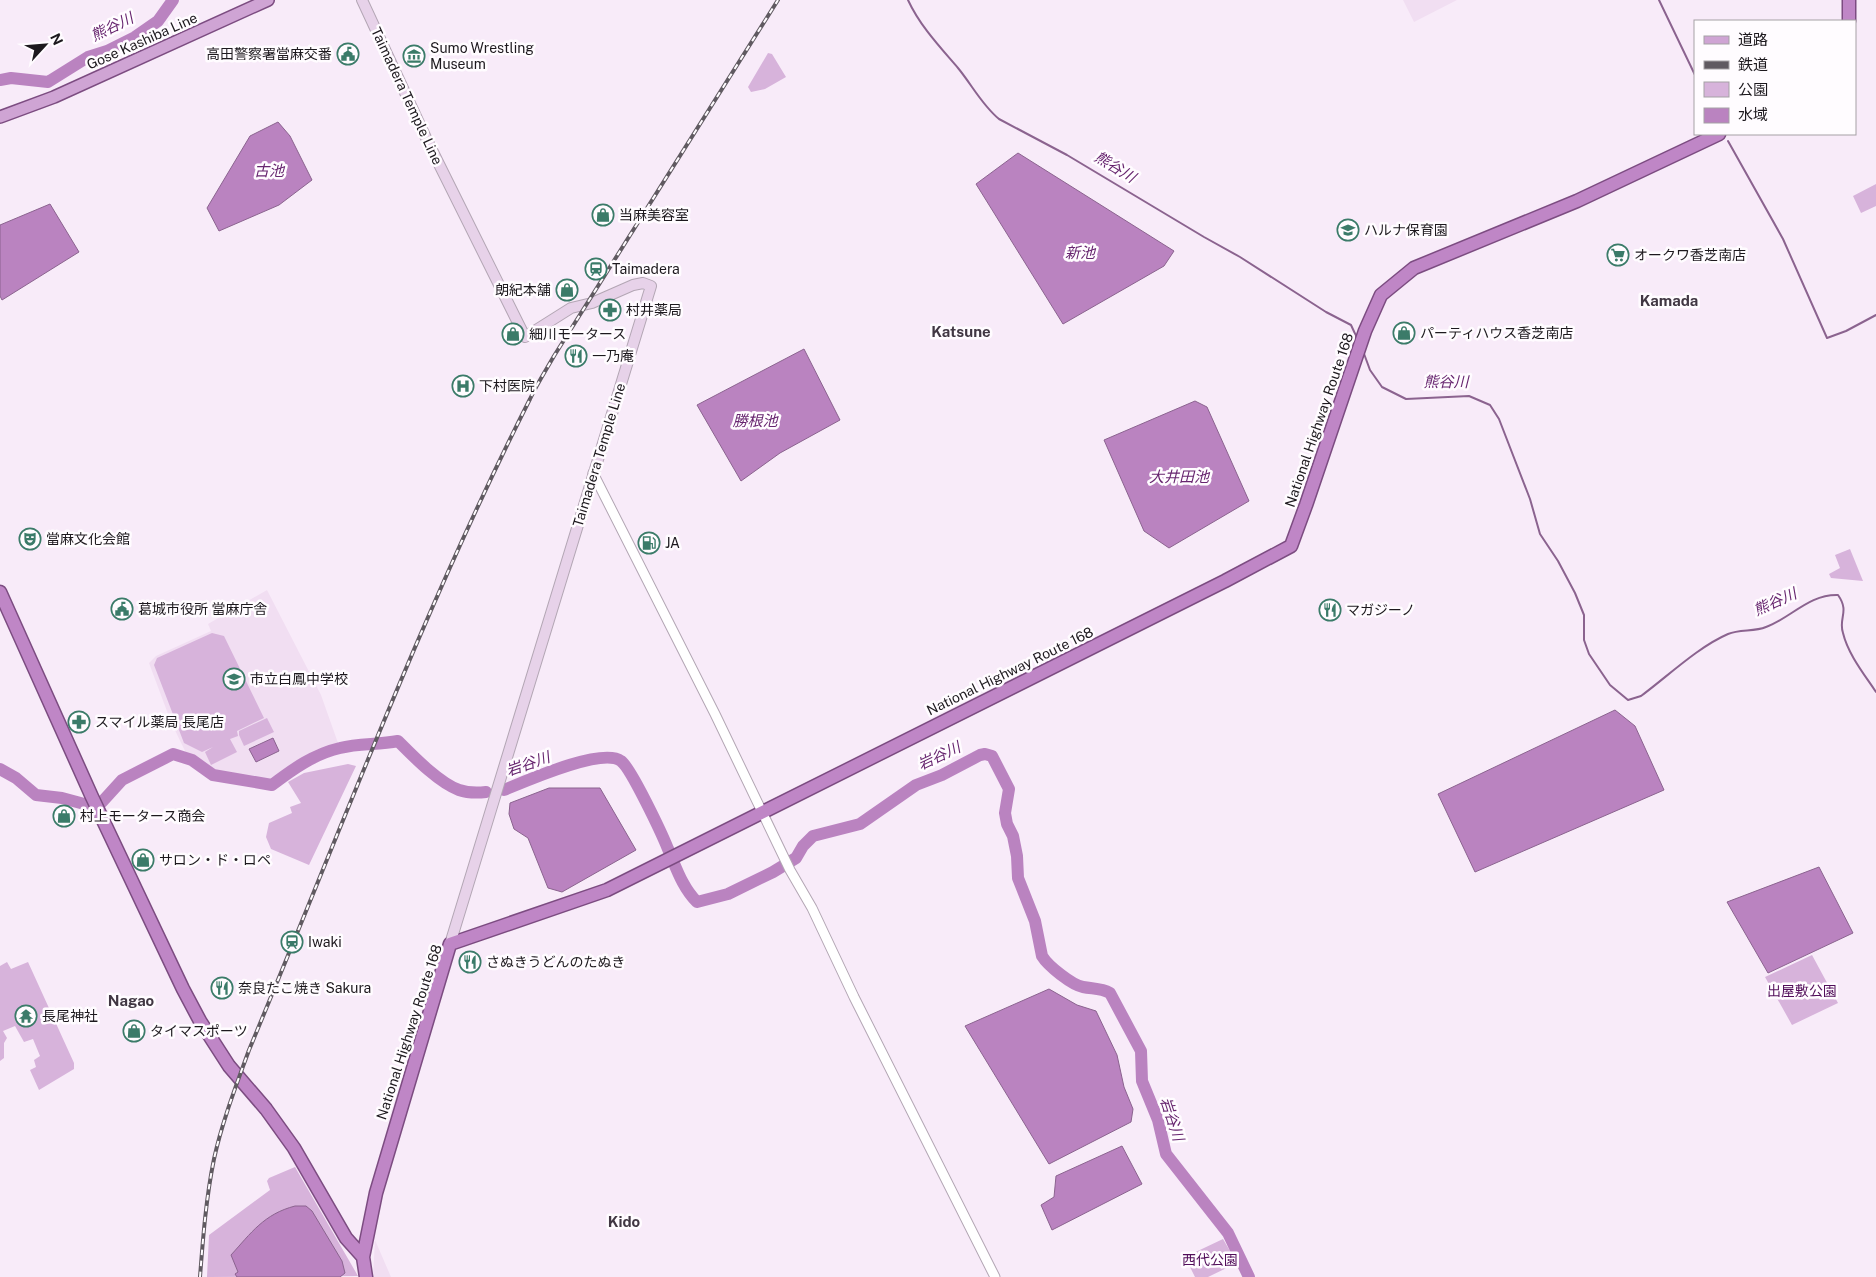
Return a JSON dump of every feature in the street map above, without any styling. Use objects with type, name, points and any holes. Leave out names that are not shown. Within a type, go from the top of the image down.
[{"type":"highway","points":[[1849,0],[1849,20]]},
{"type":"highway","name":"National Highway Route 168","points":[[363,1257],[376,1193],[450,944],[607,890],[1225,581],[1290,546],[1306,505],[1365,331],[1381,295],[1414,268],[1577,201],[1717,135]]},
{"type":"highway","points":[[0,592],[92,796],[200,1021],[230,1066],[276,1122],[346,1238],[363,1257],[366,1277]]},
{"type":"main road","name":"Gose Kashiba Line","points":[[0,117],[54,97],[268,0]]},
{"type":"main road","name":"Taimadera Temple Line","points":[[362,0],[431,149],[525,337],[570,308],[592,303],[633,285],[643,283],[651,286],[450,944]]},
{"type":"street","points":[[593,473],[995,1277]]},
{"type":"shaded area","points":[[1403,0],[1457,0],[1414,22]]},
{"type":"shaded area","name":"市立白鳳中学校","points":[[267,590],[321,695],[338,743],[294,767],[272,783],[218,774],[186,753],[171,722],[149,663],[156,656],[211,631],[208,624]]},
{"type":"shaded area","points":[[375,1240],[391,1277],[373,1277]]},
{"type":"green space","points":[[768,53],[772,54],[786,77],[765,89],[751,92],[748,87]]},
{"type":"green space","points":[[1876,184],[1876,206],[1861,213],[1853,196]]},
{"type":"green space","points":[[1850,549],[1863,581],[1831,578],[1829,574],[1840,568],[1835,555]]},
{"type":"green space","points":[[212,633],[224,636],[264,718],[237,731],[238,736],[230,739],[237,752],[211,765],[205,752],[213,747],[202,752],[184,743],[154,665],[157,658]]},
{"type":"green space","points":[[267,718],[274,732],[244,746],[239,731]]},
{"type":"green space","points":[[348,764],[356,766],[309,865],[271,849],[266,837],[269,823],[292,813],[290,807],[301,803],[288,782],[304,773]]},
{"type":"green space","name":"出屋敷公園","points":[[1812,955],[1838,1003],[1792,1025],[1765,977]]},
{"type":"green space","name":"長尾神社","points":[[7,962],[11,969],[28,962],[74,1063],[74,1069],[39,1090],[30,1070],[36,1067],[34,1060],[40,1056],[33,1039],[24,1042],[15,1026],[3,1031],[7,1038],[4,1043],[4,1058],[0,1061],[0,966]]},
{"type":"green space","points":[[295,1167],[358,1276],[207,1277],[209,1235],[270,1190],[267,1181],[269,1178]]},
{"type":"green space","name":"西代公園","points":[[1223,1239],[1237,1263],[1208,1277],[1195,1277],[1185,1257]]},
{"type":"water","name":"古池","points":[[278,122],[290,136],[312,180],[279,205],[219,231],[207,208],[250,136]]},
{"type":"water","name":"新池","points":[[1018,153],[1174,251],[1164,266],[1063,324],[976,184]]},
{"type":"water","points":[[50,204],[79,252],[2,300],[0,296],[0,225]]},
{"type":"water","name":"勝根池","points":[[804,349],[840,420],[780,453],[741,481],[697,405]]},
{"type":"water","name":"大井田池","points":[[1195,401],[1207,407],[1249,501],[1169,548],[1144,531],[1104,440]]},
{"type":"water","points":[[1615,710],[1635,726],[1664,790],[1475,872],[1438,794]]},
{"type":"water","points":[[273,738],[279,751],[256,762],[249,749]]},
{"type":"water","points":[[549,788],[600,788],[636,850],[562,892],[548,888],[528,838],[514,829],[509,814],[510,803]]},
{"type":"water","points":[[1819,867],[1853,933],[1768,973],[1727,902]]},
{"type":"water","points":[[1049,989],[1077,1005],[1096,1011],[1117,1055],[1124,1087],[1133,1109],[1131,1122],[1049,1164],[965,1026]]},
{"type":"water","points":[[1122,1146],[1142,1184],[1052,1230],[1041,1205],[1054,1197],[1056,1176]]},
{"type":"water","points":[[295,1206],[306,1206],[312,1211],[342,1261],[345,1273],[340,1277],[237,1277],[235,1274],[238,1272],[231,1255],[266,1219]]},
{"type":"waterway","name":"熊谷川","points":[[0,80],[11,78],[48,82],[88,57],[107,51],[135,37],[158,21],[173,0]]},
{"type":"waterway","name":"熊谷川","points":[[908,0],[918,19],[958,68],[987,108],[999,119],[1067,155],[1240,257],[1326,312],[1351,325],[1357,338]]},
{"type":"waterway","points":[[1659,0],[1694,73]]},
{"type":"waterway","points":[[1728,141],[1783,239],[1827,338],[1846,331],[1876,315]]},
{"type":"waterway","name":"熊谷川","points":[[1363,351],[1370,370],[1382,387],[1406,399],[1469,396],[1490,405],[1499,419],[1530,499],[1540,534],[1558,561],[1584,615],[1584,640],[1589,654],[1610,685],[1628,700],[1641,696],[1694,654],[1728,634],[1766,627],[1809,602],[1818,598],[1838,595],[1844,611],[1842,628],[1845,641],[1857,664],[1876,692]]},
{"type":"waterway","name":"岩谷川","points":[[0,769],[16,778],[36,795],[62,798],[88,805],[102,802],[122,780],[173,754],[192,760],[213,775],[272,785],[288,773],[321,754],[354,745],[398,741],[443,782],[466,792],[486,792]]},
{"type":"waterway","name":"岩谷川","points":[[504,790],[546,773],[581,762],[598,758],[611,758],[621,761],[626,766],[646,802],[683,883],[697,902],[728,894],[773,872],[796,858],[803,846],[813,836],[860,824],[916,785],[942,775],[980,755],[992,756],[1009,789],[1005,813],[1007,824],[1013,836],[1017,856],[1018,878],[1035,921],[1042,956],[1055,970],[1078,986],[1100,989],[1110,993],[1141,1051],[1142,1081],[1158,1120],[1166,1154],[1228,1233],[1249,1277]]},
{"type":"railway","points":[[200,1277],[211,1174],[221,1131],[234,1091],[249,1050],[384,722],[454,559],[533,393],[554,356],[778,0]]},
{"type":"place","name":"高田警察署當麻交番","points":[[348,54]]},
{"type":"place","name":"Sumo Wrestling Museum","points":[[414,56]]},
{"type":"place","name":"当麻美容室","points":[[603,215]]},
{"type":"place","name":"ハルナ保育園","points":[[1348,230]]},
{"type":"place","name":"オークワ香芝南店","points":[[1618,255]]},
{"type":"place","name":"Taimadera","points":[[596,269]]},
{"type":"place","name":"朗紀本舗","points":[[567,290]]},
{"type":"place","name":"村井薬局","points":[[610,310]]},
{"type":"place","name":"パーティハウス香芝南店","points":[[1404,333]]},
{"type":"place","name":"細川モータース","points":[[513,334]]},
{"type":"place","name":"一乃庵","points":[[576,356]]},
{"type":"place","name":"下村医院","points":[[463,386]]},
{"type":"place","name":"當麻文化会館","points":[[30,539]]},
{"type":"place","name":"JA","points":[[649,543]]},
{"type":"place","name":"葛城市役所 當麻庁舎","points":[[122,609]]},
{"type":"place","name":"マガジーノ","points":[[1330,610]]},
{"type":"place","name":"市立白鳳中学校","points":[[234,679]]},
{"type":"place","name":"スマイル薬局 長尾店","points":[[79,722]]},
{"type":"place","name":"村上モータース商会","points":[[64,816]]},
{"type":"place","name":"サロン・ド・ロペ","points":[[143,860]]},
{"type":"place","name":"Iwaki","points":[[292,942]]},
{"type":"place","name":"さぬきうどんのたぬき","points":[[470,962]]},
{"type":"place","name":"奈良たこ焼き Sakura","points":[[222,988]]},
{"type":"place","name":"長尾神社","points":[[26,1016]]},
{"type":"place","name":"タイマスポーツ","points":[[134,1031]]},
{"type":"district","name":"Kamada","points":[[1669,301]]},
{"type":"district","name":"Katsune","points":[[961,332]]},
{"type":"district","name":"Nagao","points":[[131,1001]]},
{"type":"district","name":"Kido","points":[[624,1222]]}]
